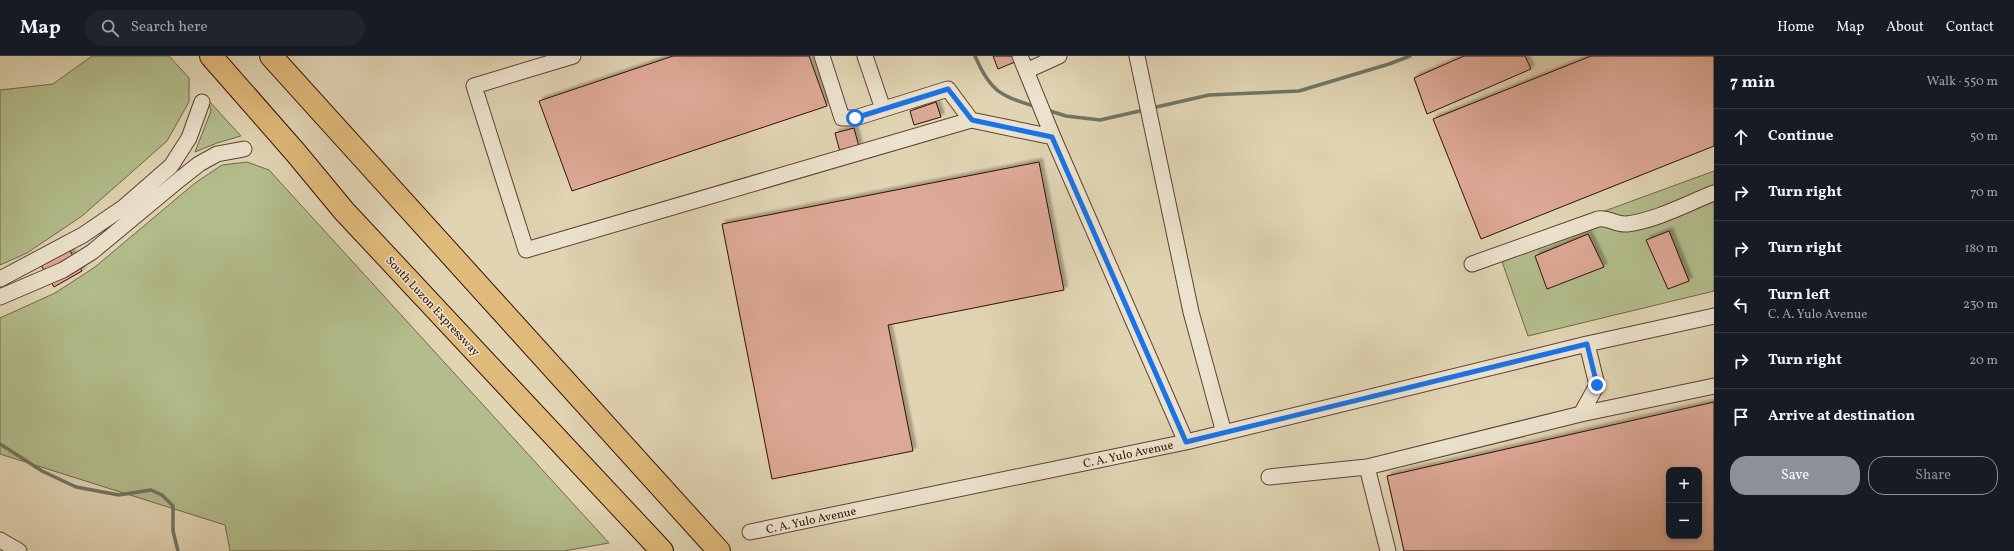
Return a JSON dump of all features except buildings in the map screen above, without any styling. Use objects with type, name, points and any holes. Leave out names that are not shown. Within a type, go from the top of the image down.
[{"type":"highway","name":"South Luzon Expressway","points":[[211,56],[296,153],[344,211],[662,551]]},
{"type":"highway","points":[[271,56],[719,551]]},
{"type":"street","points":[[573,56],[474,86],[526,250],[972,120],[1052,137]]},
{"type":"street","points":[[822,56],[842,118],[855,118],[948,89],[972,120]]},
{"type":"street","points":[[865,56],[883,109]]},
{"type":"street","points":[[1020,56],[1052,137],[1186,442]]},
{"type":"street","points":[[1026,71],[1059,56]]},
{"type":"street","points":[[1137,56],[1191,312],[1224,433]]},
{"type":"street","points":[[0,280],[83,235],[124,207],[171,166],[182,151],[196,122],[202,102]]},
{"type":"street","points":[[0,297],[63,270],[92,252],[180,178],[199,164],[217,154],[244,149]]},
{"type":"street","points":[[1472,264],[1598,219],[1609,219],[1619,224],[1636,222],[1714,193]]},
{"type":"street","name":"C. A. Yulo Avenue","points":[[750,532],[1186,442],[1587,344],[1714,316]]},
{"type":"street","points":[[1580,414],[1597,385],[1587,344]]},
{"type":"street","points":[[1269,477],[1367,467],[1580,414],[1714,386]]},
{"type":"street","points":[[1367,467],[1388,551]]},
{"type":"street","points":[[0,540],[19,551]]},
{"type":"green space","points":[[92,56],[169,56],[189,78],[189,102],[167,141],[82,216],[27,253],[0,265],[0,90],[53,84]]},
{"type":"green space","points":[[208,100],[241,136],[217,143],[195,152],[211,111]]},
{"type":"green space","points":[[247,162],[269,170],[609,543],[564,551],[230,551],[225,525],[0,454],[0,318],[55,293],[95,267],[195,183],[222,165]]},
{"type":"green space","points":[[1714,171],[1714,291],[1528,336],[1498,250]]},
{"type":"waterway","points":[[975,56],[980,68],[998,91],[1014,100],[1037,107]]},
{"type":"waterway","points":[[1152,108],[1209,95],[1299,91],[1389,64],[1410,56]]},
{"type":"waterway","points":[[1047,110],[1066,116],[1100,120],[1144,110]]},
{"type":"waterway","points":[[0,444],[42,471],[76,487],[119,495],[151,490],[162,495],[173,506],[173,531],[178,551]]},
{"type":"route","points":[[855,118],[948,89],[972,120],[1052,137],[1186,442],[1587,344],[1597,385]]}]
